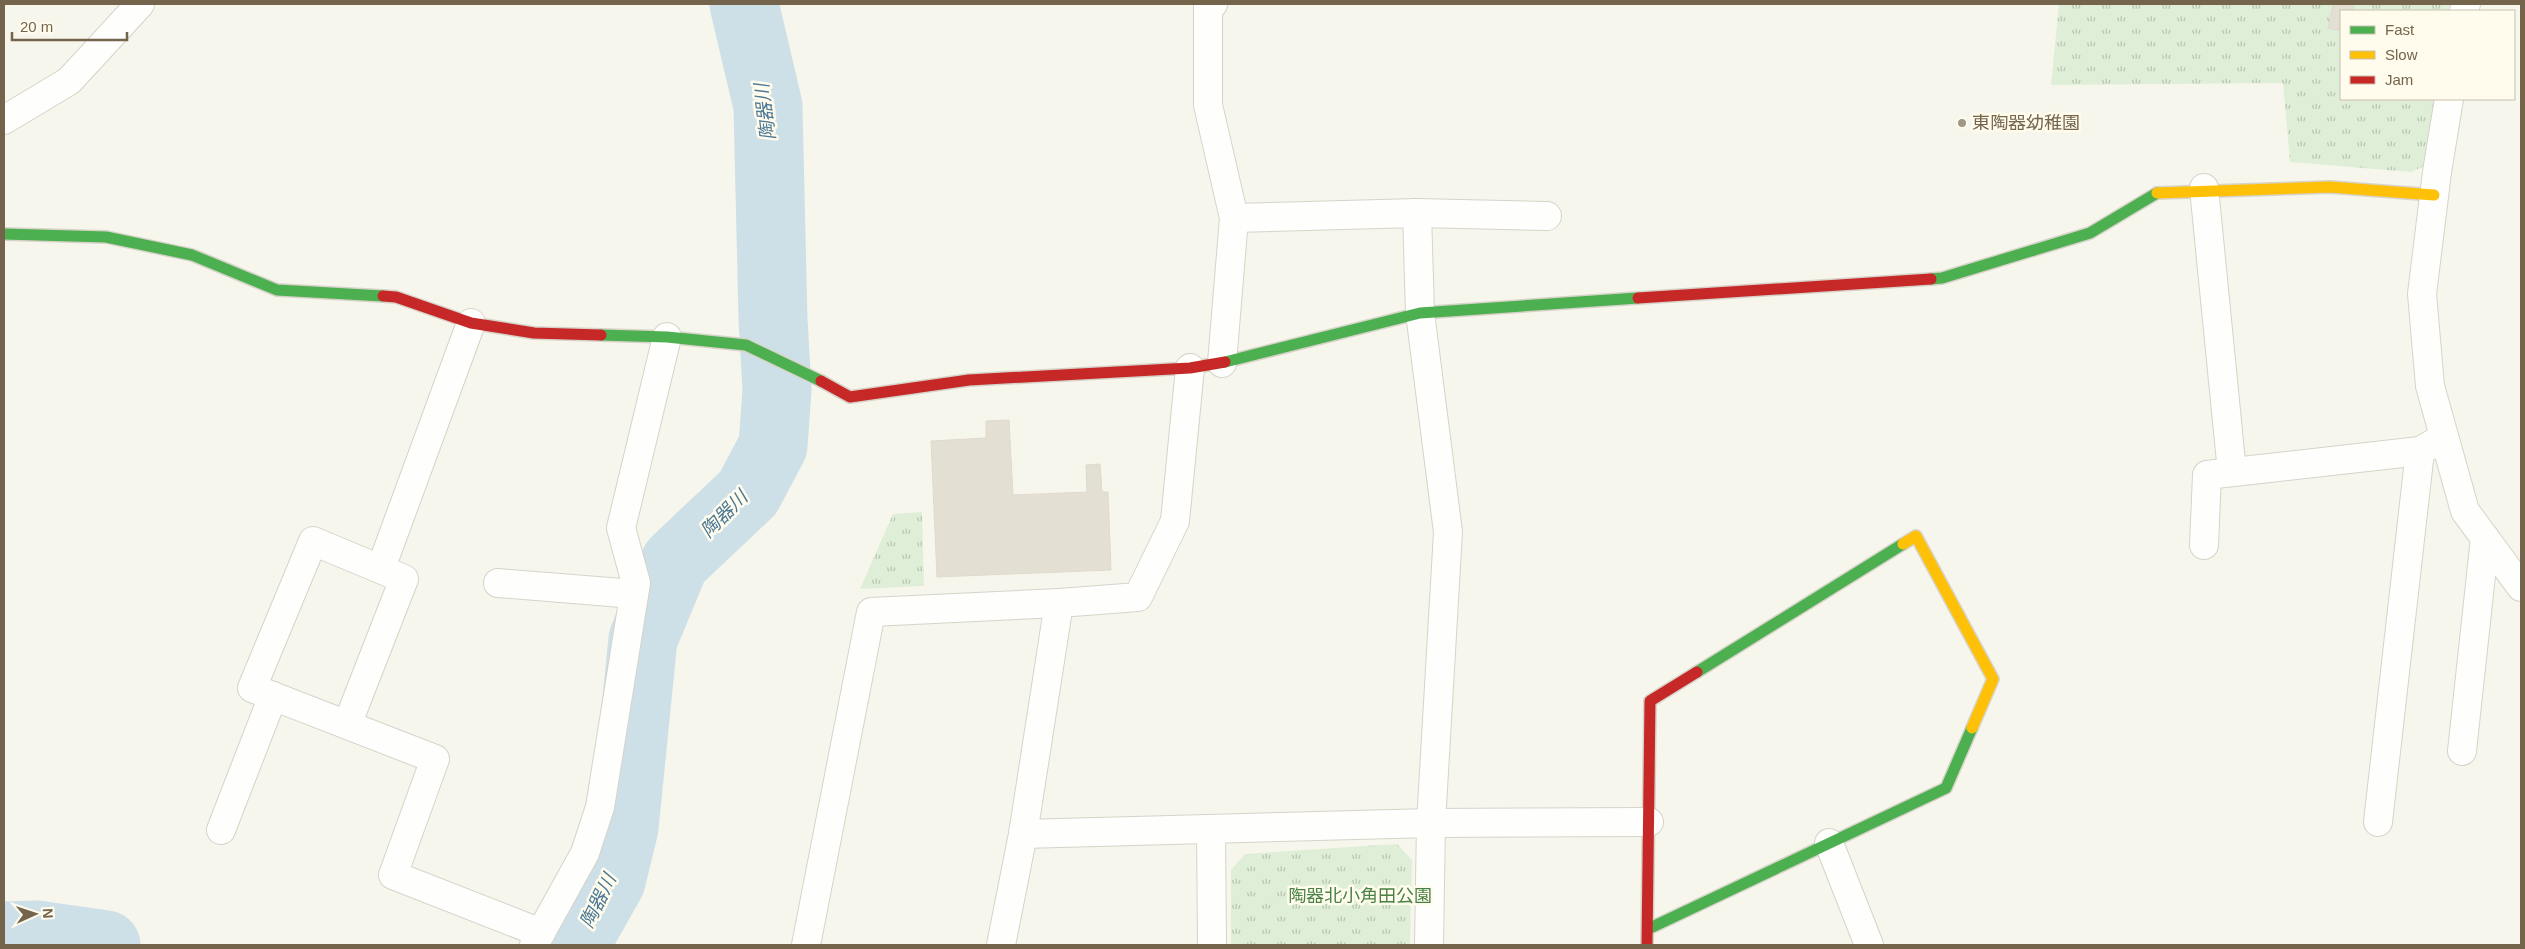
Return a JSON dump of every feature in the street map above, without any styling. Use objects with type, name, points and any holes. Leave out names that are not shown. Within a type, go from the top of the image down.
[{"type":"street","points":[[4,120],[69,81],[140,4]]},
{"type":"street","points":[[1208,5],[1208,105],[1234,218],[1222,363]]},
{"type":"street","points":[[2449,100],[2434,195],[2422,294],[2430,386],[2465,511],[2521,587]]},
{"type":"street","points":[[4,234],[106,237],[192,255],[277,290],[396,297],[471,323],[534,333],[667,337],[746,345],[795,367],[850,397],[969,380],[1190,368],[1222,363],[1420,313],[1942,278],[2090,233],[2160,191],[2204,188],[2330,187],[2434,195]]},
{"type":"street","points":[[2204,188],[2232,472]]},
{"type":"street","points":[[1234,218],[1417,213],[1547,216]]},
{"type":"street","points":[[1417,213],[1420,313],[1448,532],[1431,824],[1429,945]]},
{"type":"street","points":[[381,568],[471,323]]},
{"type":"street","points":[[347,725],[404,579],[313,541],[252,688],[347,725],[436,759],[393,875],[538,939],[585,853],[600,807],[636,583],[621,528],[667,337]]},
{"type":"street","points":[[806,945],[871,612],[1059,603],[1138,597],[1175,522],[1190,368]]},
{"type":"street","points":[[2204,545],[2207,475],[2420,452],[2444,437]]},
{"type":"street","points":[[2378,822],[2420,452]]},
{"type":"street","points":[[1647,945],[1650,701],[1916,536],[1993,679],[1946,788],[1648,929]]},
{"type":"street","points":[[2462,751],[2485,538]]},
{"type":"street","points":[[498,583],[634,594]]},
{"type":"street","points":[[1001,945],[1023,834],[1059,603]]},
{"type":"street","points":[[221,830],[273,696]]},
{"type":"street","points":[[1023,834],[1431,824],[1649,822]]},
{"type":"street","points":[[1212,829],[1212,945]]},
{"type":"street","points":[[1829,843],[1868,945]]},
{"type":"green space","points":[[2059,4],[2450,4],[2449,10],[2340,10],[2340,100],[2435,100],[2424,166],[2411,172],[2290,162],[2283,83],[2051,85]]},
{"type":"green space","points":[[922,512],[924,586],[860,589],[893,514]]},
{"type":"green space","name":"陶器北小角田公園","points":[[1397,844],[1412,860],[1410,945],[1231,945],[1231,870],[1245,854]]},
{"type":"building","points":[[2333,4],[2354,4],[2352,10],[2340,10],[2340,31],[2328,28]]},
{"type":"building","points":[[1009,420],[1013,495],[1087,492],[1086,465],[1100,464],[1102,492],[1108,492],[1111,570],[937,577],[931,441],[986,438],[986,421]]},
{"type":"waterway","name":"陶器川","points":[[575,945],[611,881],[624,828],[643,639],[675,562],[748,493],[773,446],[777,390],[773,319],[768,106],[744,4]]},
{"type":"waterway","name":"陶器川","points":[[4,936],[36,935],[106,945]]},
{"type":"traffic: fast","points":[[1931,279],[1942,278],[2090,233],[2157,193]]},
{"type":"traffic: fast","points":[[4,234],[106,237],[192,255],[277,290],[383,296]]},
{"type":"traffic: fast","points":[[1225,362],[1420,313],[1638,298]]},
{"type":"traffic: fast","points":[[601,335],[667,337],[746,345],[821,381]]},
{"type":"traffic: fast","points":[[1697,672],[1903,544]]},
{"type":"traffic: fast","points":[[1648,929],[1946,788],[1972,728]]},
{"type":"traffic: slow","points":[[2157,193],[2330,187],[2434,195]]},
{"type":"traffic: slow","points":[[1903,544],[1916,536],[1993,679],[1972,728]]},
{"type":"traffic: jam","points":[[1638,298],[1931,279]]},
{"type":"traffic: jam","points":[[383,296],[396,297],[471,323],[534,333],[601,335]]},
{"type":"traffic: jam","points":[[821,381],[850,397],[969,380],[1190,368],[1225,362]]},
{"type":"traffic: jam","points":[[1647,945],[1650,701],[1697,672]]},
{"type":"place","name":"東陶器幼稚園","points":[[1962,123]]}]
